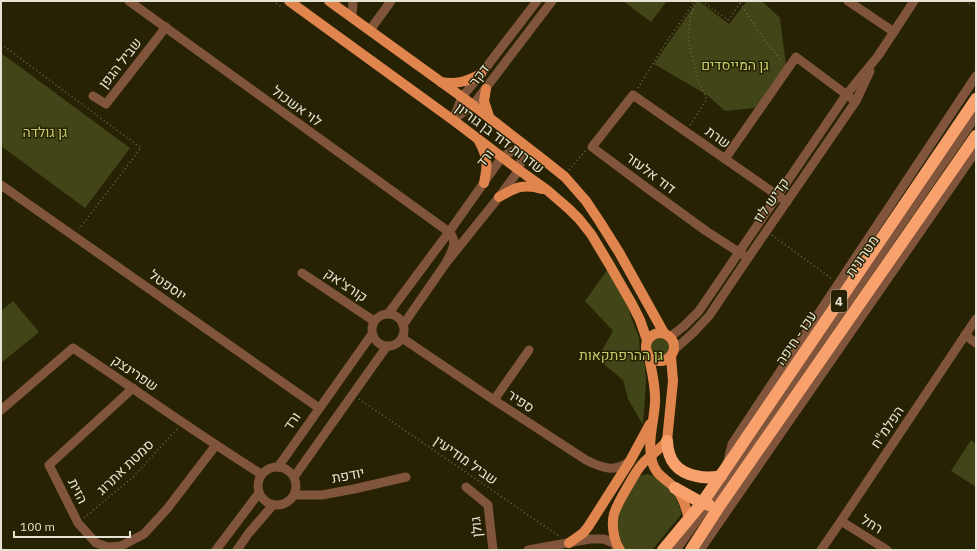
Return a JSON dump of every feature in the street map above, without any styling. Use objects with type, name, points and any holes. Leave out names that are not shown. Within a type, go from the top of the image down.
[{"type":"highway","name":"עכו - חיפה","points":[[663,550],[689,519],[705,504],[724,472],[770,403],[976,99]]},
{"type":"highway","name":"4","points":[[691,550],[720,505],[976,136]]},
{"type":"highway","points":[[667,441],[670,457],[678,469],[702,478],[713,477],[724,472]]},
{"type":"highway","points":[[676,488],[705,504],[720,505]]},
{"type":"main road","name":"שדרות דוד בן גוריון","points":[[289,1],[559,199],[579,219],[591,234],[610,264],[640,320],[647,340]]},
{"type":"main road","name":"שדרות דוד בן גוריון","points":[[329,1],[473,105],[565,177],[586,201],[600,222],[667,335]]},
{"type":"main road","points":[[440,82],[456,83],[472,79],[481,74]]},
{"type":"main road","points":[[486,89],[484,101],[490,119]]},
{"type":"main road","points":[[478,139],[487,159],[484,183]]},
{"type":"main road","points":[[499,197],[515,188],[521,187],[533,186],[547,190]]},
{"type":"main road","points":[[618,549],[614,533],[614,514],[617,505],[642,464],[667,441],[673,381],[672,354],[674,343],[667,335],[659,333],[650,336],[645,344],[646,354],[658,362],[667,360],[672,354]]},
{"type":"main road","points":[[649,357],[655,384],[655,403],[650,442],[651,456],[657,472],[676,488],[683,501],[689,519]]},
{"type":"main road","points":[[569,543],[583,533],[588,527],[630,461],[653,415]]},
{"type":"main road","points":[[634,476],[644,471],[657,472]]},
{"type":"street","name":"לוי אשכול","points":[[129,1],[449,232]]},
{"type":"street","points":[[352,17],[353,1]]},
{"type":"street","points":[[370,30],[391,1]]},
{"type":"street","name":"דקר","points":[[453,120],[462,97],[537,1]]},
{"type":"street","name":"דקר","points":[[453,120],[473,105],[552,1]]},
{"type":"street","points":[[848,1],[894,32]]},
{"type":"street","name":"קדיש לוז","points":[[667,335],[684,326],[699,311],[846,95],[878,56],[914,1]]},
{"type":"street","name":"שביל הגפן","points":[[93,96],[106,104],[166,28]]},
{"type":"street","name":"קדיש לוז","points":[[672,354],[709,316],[856,101],[878,56]]},
{"type":"street","points":[[725,159],[796,57],[856,101]]},
{"type":"street","points":[[724,472],[732,444],[976,76]]},
{"type":"street","points":[[592,147],[633,95]]},
{"type":"street","name":"שרת","points":[[633,95],[787,202]]},
{"type":"street","name":"מטרונית","points":[[676,550],[705,504],[976,116]]},
{"type":"street","points":[[403,324],[446,263],[519,170],[524,145]]},
{"type":"street","name":"ורד","points":[[388,314],[502,157],[524,145]]},
{"type":"street","name":"דוד אלעזר","points":[[592,147],[706,231],[748,258]]},
{"type":"street","points":[[700,550],[976,151]]},
{"type":"street","name":"יוספטל","points":[[1,185],[319,408]]},
{"type":"street","points":[[431,220],[439,233],[441,242]]},
{"type":"street","points":[[446,263],[454,244],[454,238],[449,232]]},
{"type":"street","name":"קורצ'אק","points":[[302,273],[374,321]]},
{"type":"street","points":[[388,314],[393,314],[401,320],[404,329],[400,342],[388,346],[378,343],[374,339],[372,334],[372,325],[380,316],[388,314]]},
{"type":"street","name":"הפלמ\"ח","points":[[821,550],[976,319]]},
{"type":"street","name":"ורד","points":[[278,466],[372,334]]},
{"type":"street","points":[[965,335],[976,343]]},
{"type":"street","name":"ספיר","points":[[402,338],[586,460],[605,468],[620,467],[630,461]]},
{"type":"street","points":[[294,477],[388,346]]},
{"type":"street","name":"שפרינצק","points":[[1,410],[73,348],[261,474]]},
{"type":"street","points":[[494,400],[529,350]]},
{"type":"street","points":[[770,387],[770,403]]},
{"type":"street","name":"הזית","points":[[133,388],[49,465],[78,523],[96,543],[108,547],[121,546],[144,534],[167,509],[216,445]]},
{"type":"street","points":[[751,461],[767,454]]},
{"type":"street","points":[[278,466],[284,468],[290,471],[294,477],[297,483],[297,489],[295,495],[286,504],[280,506],[267,503],[259,493],[257,486],[261,474],[272,467],[278,466]]},
{"type":"street","name":"יודפת","points":[[295,495],[322,495],[406,477]]},
{"type":"street","name":"גולן","points":[[466,487],[488,505],[493,550]]},
{"type":"street","points":[[216,550],[259,493]]},
{"type":"street","points":[[237,550],[248,534],[273,505]]},
{"type":"street","name":"רחל","points":[[841,522],[887,550]]},
{"type":"street","points":[[530,550],[590,539],[604,539],[611,542],[618,549]]},
{"type":"street","points":[[530,550],[536,550]]},
{"type":"path","points":[[633,95],[667,41],[696,1]]},
{"type":"path","points":[[686,132],[707,99],[698,81],[688,39],[690,18],[696,1]]},
{"type":"path","points":[[702,1],[728,20],[742,1]]},
{"type":"path","points":[[966,1],[976,8]]},
{"type":"path","points":[[740,3],[761,35],[788,69]]},
{"type":"path","points":[[1,44],[141,148],[74,236]]},
{"type":"path","points":[[565,177],[570,168],[587,149],[592,147]]},
{"type":"path","points":[[766,231],[839,284]]},
{"type":"path","name":"שביל מודיעין","points":[[353,394],[569,543]]},
{"type":"path","name":"סמטת אתרוג","points":[[78,523],[133,477],[183,423]]},
{"type":"green space","points":[[623,1],[667,1],[651,22]]},
{"type":"green space","name":"גן המייסדים","points":[[697,1],[729,24],[747,1],[762,1],[780,18],[786,65],[755,108],[725,111],[707,95],[654,64]]},
{"type":"green space","name":"גן גולדה","points":[[1,53],[130,148],[85,208],[1,146]]},
{"type":"green space","name":"גן ההרפתקאות","points":[[608,269],[628,306],[639,337],[640,355],[645,365],[646,382],[643,425],[628,399],[623,380],[597,359],[613,331],[585,301]]},
{"type":"green space","points":[[13,301],[39,332],[1,363],[1,311]]},
{"type":"green space","points":[[660,337],[667,340],[670,347],[667,354],[660,357],[653,354],[650,347],[653,340]]},
{"type":"green space","points":[[971,440],[976,444],[976,487],[951,471]]},
{"type":"green space","points":[[647,474],[658,477],[671,490],[681,510],[681,515],[652,550],[625,550],[616,526],[619,507],[639,476]]}]
